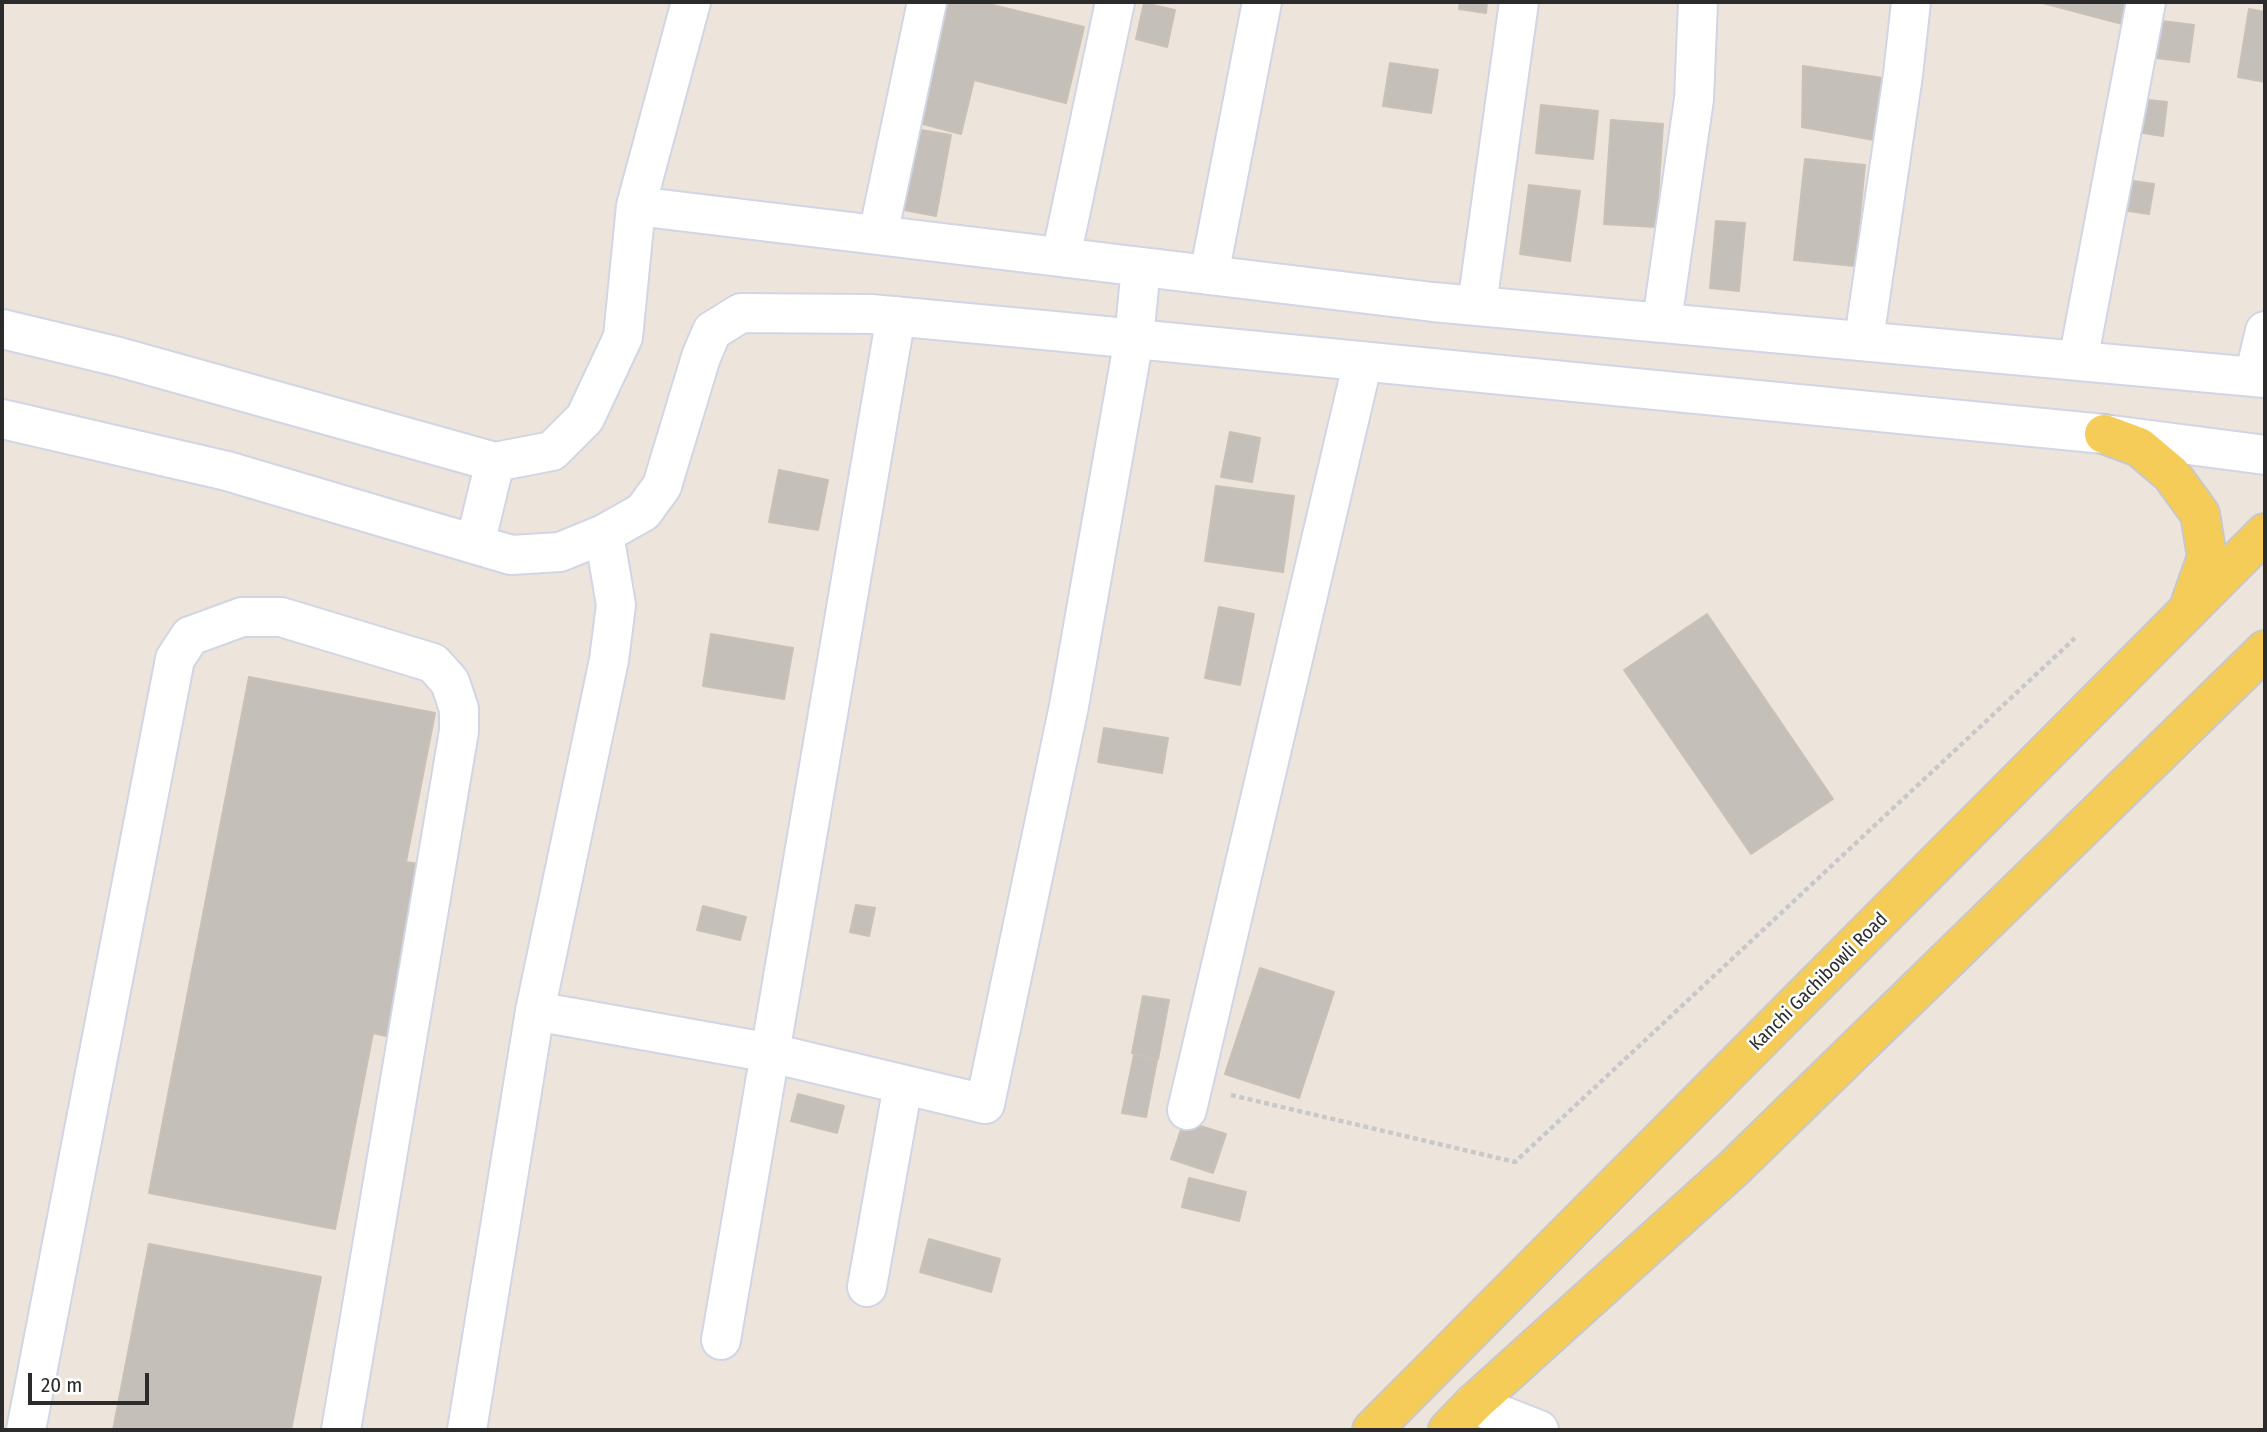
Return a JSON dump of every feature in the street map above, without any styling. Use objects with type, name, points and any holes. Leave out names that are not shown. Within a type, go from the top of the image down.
[{"type":"main road","points":[[2104,434],[2139,447],[2172,474],[2200,514],[2207,557],[2188,611]]},
{"type":"main road","name":"Kanchi Gachibowli Road","points":[[1372,1430],[2265,533]]},
{"type":"main road","points":[[1460,1417],[1733,1169],[2265,650]]},
{"type":"street","points":[[2,329],[119,357],[495,461],[552,451],[585,418],[623,337],[636,206],[691,2]]},
{"type":"street","points":[[877,235],[927,2]]},
{"type":"street","points":[[1061,257],[1115,2]]},
{"type":"street","points":[[1209,275],[1262,2]]},
{"type":"street","points":[[1477,305],[1520,2]]},
{"type":"street","points":[[1662,321],[1694,99],[1698,2]]},
{"type":"street","points":[[1864,340],[1903,75],[1911,2]]},
{"type":"street","points":[[2078,361],[2146,2]]},
{"type":"street","points":[[636,206],[1477,305],[2260,377],[2265,331]]},
{"type":"street","points":[[535,1011],[771,1052],[985,1104],[1069,706],[1134,339],[1141,267]]},
{"type":"street","points":[[2,419],[227,471],[511,555],[560,552],[604,534],[643,512],[662,486],[701,357],[712,331],[741,313],[896,316],[2104,434],[2265,455]]},
{"type":"street","points":[[721,1340],[896,316]]},
{"type":"street","points":[[1190,1098],[1363,362]]},
{"type":"street","points":[[475,544],[495,461]]},
{"type":"street","points":[[467,1430],[535,1011],[609,660],[616,605],[604,534]]},
{"type":"street","points":[[26,1430],[175,659],[190,636],[242,617],[281,617],[433,663],[450,682],[459,709],[459,731],[341,1430]]},
{"type":"street","points":[[867,1287],[903,1084]]},
{"type":"street","points":[[1460,1417],[1539,1430]]},
{"type":"path","points":[[1190,1098],[1515,1162],[2075,638]]},
{"type":"building","points":[[949,2],[980,2],[1084,27],[1066,103],[974,80],[961,134],[919,123]]},
{"type":"building","points":[[1460,2],[1487,2],[1486,13],[1459,9]]},
{"type":"building","points":[[2039,2],[2132,2],[2126,25]]},
{"type":"building","points":[[1144,3],[1175,10],[1167,47],[1136,39]]},
{"type":"building","points":[[2249,9],[2265,12],[2265,82],[2238,77]]},
{"type":"building","points":[[2162,21],[2194,25],[2189,62],[2157,58]]},
{"type":"building","points":[[1390,63],[1438,70],[1431,113],[1383,106]]},
{"type":"building","points":[[1803,66],[1883,78],[1874,140],[1802,127]]},
{"type":"building","points":[[2140,99],[2167,102],[2163,136],[2136,132]]},
{"type":"building","points":[[1541,105],[1598,111],[1593,159],[1536,153]]},
{"type":"building","points":[[1611,120],[1663,124],[1656,227],[1604,224]]},
{"type":"building","points":[[915,129],[951,135],[936,216],[899,209]]},
{"type":"building","points":[[1805,159],[1865,165],[1855,266],[1794,260]]},
{"type":"building","points":[[2126,180],[2154,184],[2149,214],[2122,210]]},
{"type":"building","points":[[1529,185],[1580,191],[1570,261],[1520,254]]},
{"type":"building","points":[[1716,221],[1745,223],[1739,291],[1710,288]]},
{"type":"building","points":[[1230,432],[1260,438],[1252,482],[1221,477]]},
{"type":"building","points":[[779,470],[828,480],[818,530],[769,522]]},
{"type":"building","points":[[1216,486],[1294,496],[1283,572],[1205,561]]},
{"type":"building","points":[[1219,607],[1254,614],[1240,685],[1205,678]]},
{"type":"building","points":[[1707,614],[1833,799],[1751,854],[1624,670]]},
{"type":"building","points":[[711,634],[793,648],[784,699],[703,686]]},
{"type":"building","points":[[249,677],[435,713],[406,862],[432,866],[399,1039],[373,1033],[335,1229],[149,1193]]},
{"type":"building","points":[[1104,728],[1168,738],[1162,773],[1098,762]]},
{"type":"building","points":[[856,905],[875,908],[869,936],[850,932]]},
{"type":"building","points":[[703,906],[746,917],[740,940],[697,930]]},
{"type":"building","points":[[1260,968],[1334,992],[1299,1098],[1225,1074]]},
{"type":"building","points":[[1143,996],[1169,1000],[1158,1059],[1132,1053]]},
{"type":"building","points":[[1134,1055],[1157,1060],[1146,1117],[1122,1113]]},
{"type":"building","points":[[798,1094],[844,1106],[837,1133],[791,1121]]},
{"type":"building","points":[[1184,1121],[1226,1134],[1213,1173],[1171,1159]]},
{"type":"building","points":[[1189,1178],[1246,1192],[1239,1221],[1182,1207]]},
{"type":"building","points":[[929,1239],[1000,1259],[991,1292],[920,1272]]},
{"type":"building","points":[[149,1244],[321,1277],[291,1430],[113,1430]]}]
